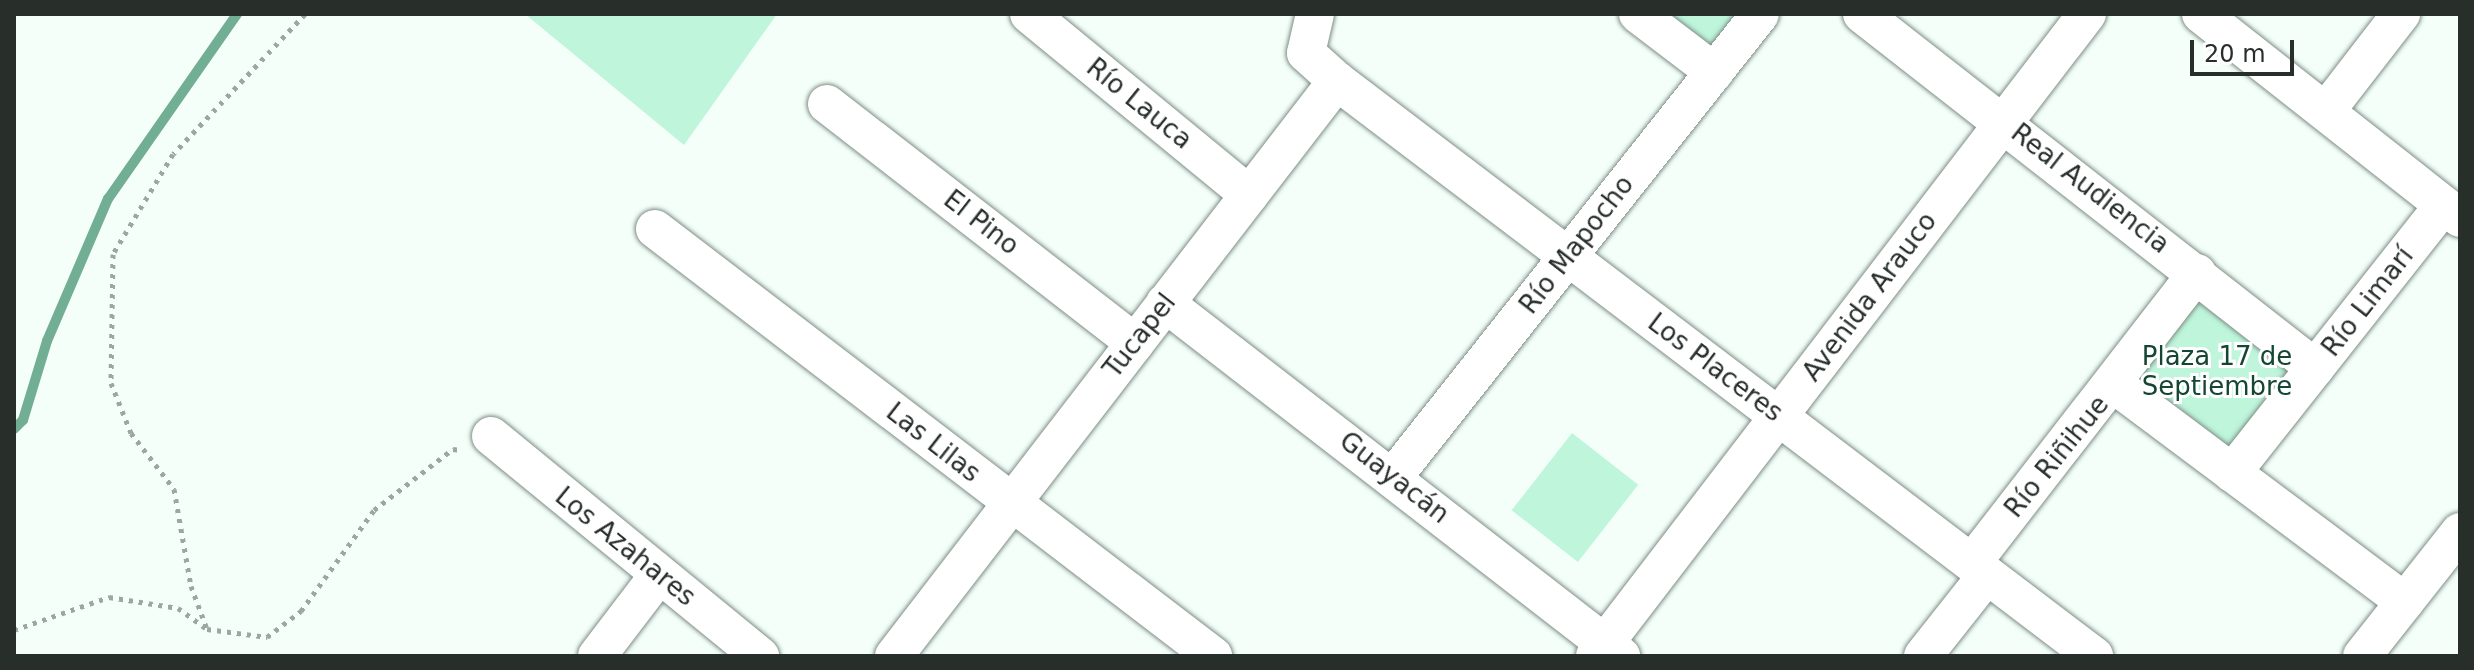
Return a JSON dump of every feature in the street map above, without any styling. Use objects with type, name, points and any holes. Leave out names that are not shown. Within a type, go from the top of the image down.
[{"type":"street","name":"Río Lauca","points":[[1029,14],[1249,195]]},
{"type":"street","points":[[1315,14],[1306,53],[1337,81]]},
{"type":"street","points":[[1638,14],[1714,72]]},
{"type":"street","name":"Río Mapocho","points":[[1394,476],[1760,14]]},
{"type":"street","name":"Real Audiencia","points":[[1862,14],[2315,368]]},
{"type":"street","name":"Avenida Arauco","points":[[1606,652],[1779,416],[2087,14]]},
{"type":"street","points":[[2201,14],[2452,212]]},
{"type":"street","points":[[2326,111],[2401,14]]},
{"type":"street","name":"Tucapel","points":[[894,656],[1337,81]]},
{"type":"street","name":"Los Placeres","points":[[1337,81],[2094,656]]},
{"type":"street","name":"El Pino","points":[[827,104],[1135,343]]},
{"type":"street","name":"Río Limarí","points":[[2232,473],[2315,368],[2452,212]]},
{"type":"street","name":"Las Lilas","points":[[655,229],[1213,656]]},
{"type":"street","name":"Río Riñihue","points":[[1923,656],[1980,569],[2197,273]]},
{"type":"street","name":"Guayacán","points":[[1165,303],[1394,476],[1606,652]]},
{"type":"street","points":[[2115,385],[2405,602]]},
{"type":"street","name":"Los Azahares","points":[[503,447],[760,656]]},
{"type":"street","points":[[2362,656],[2460,532]]},
{"type":"street","points":[[597,656],[658,576]]},
{"type":"path","points":[[207,629],[191,586],[174,489],[131,433],[111,383],[113,254],[173,154],[305,14]]},
{"type":"path","points":[[14,630],[109,597],[178,608],[207,629],[267,637],[301,611],[374,510],[453,449],[503,447]]},
{"type":"green space","points":[[525,14],[777,14],[684,145]]},
{"type":"green space","points":[[1669,14],[1743,14],[1714,50]]},
{"type":"green space","name":"Plaza 17 de Septiembre","points":[[2200,294],[2297,370],[2234,451],[2137,375]]},
{"type":"green space","points":[[1572,433],[1638,485],[1578,562],[1512,510]]},
{"type":"waterway","points":[[14,429],[23,420],[47,341],[108,199],[237,14]]}]
